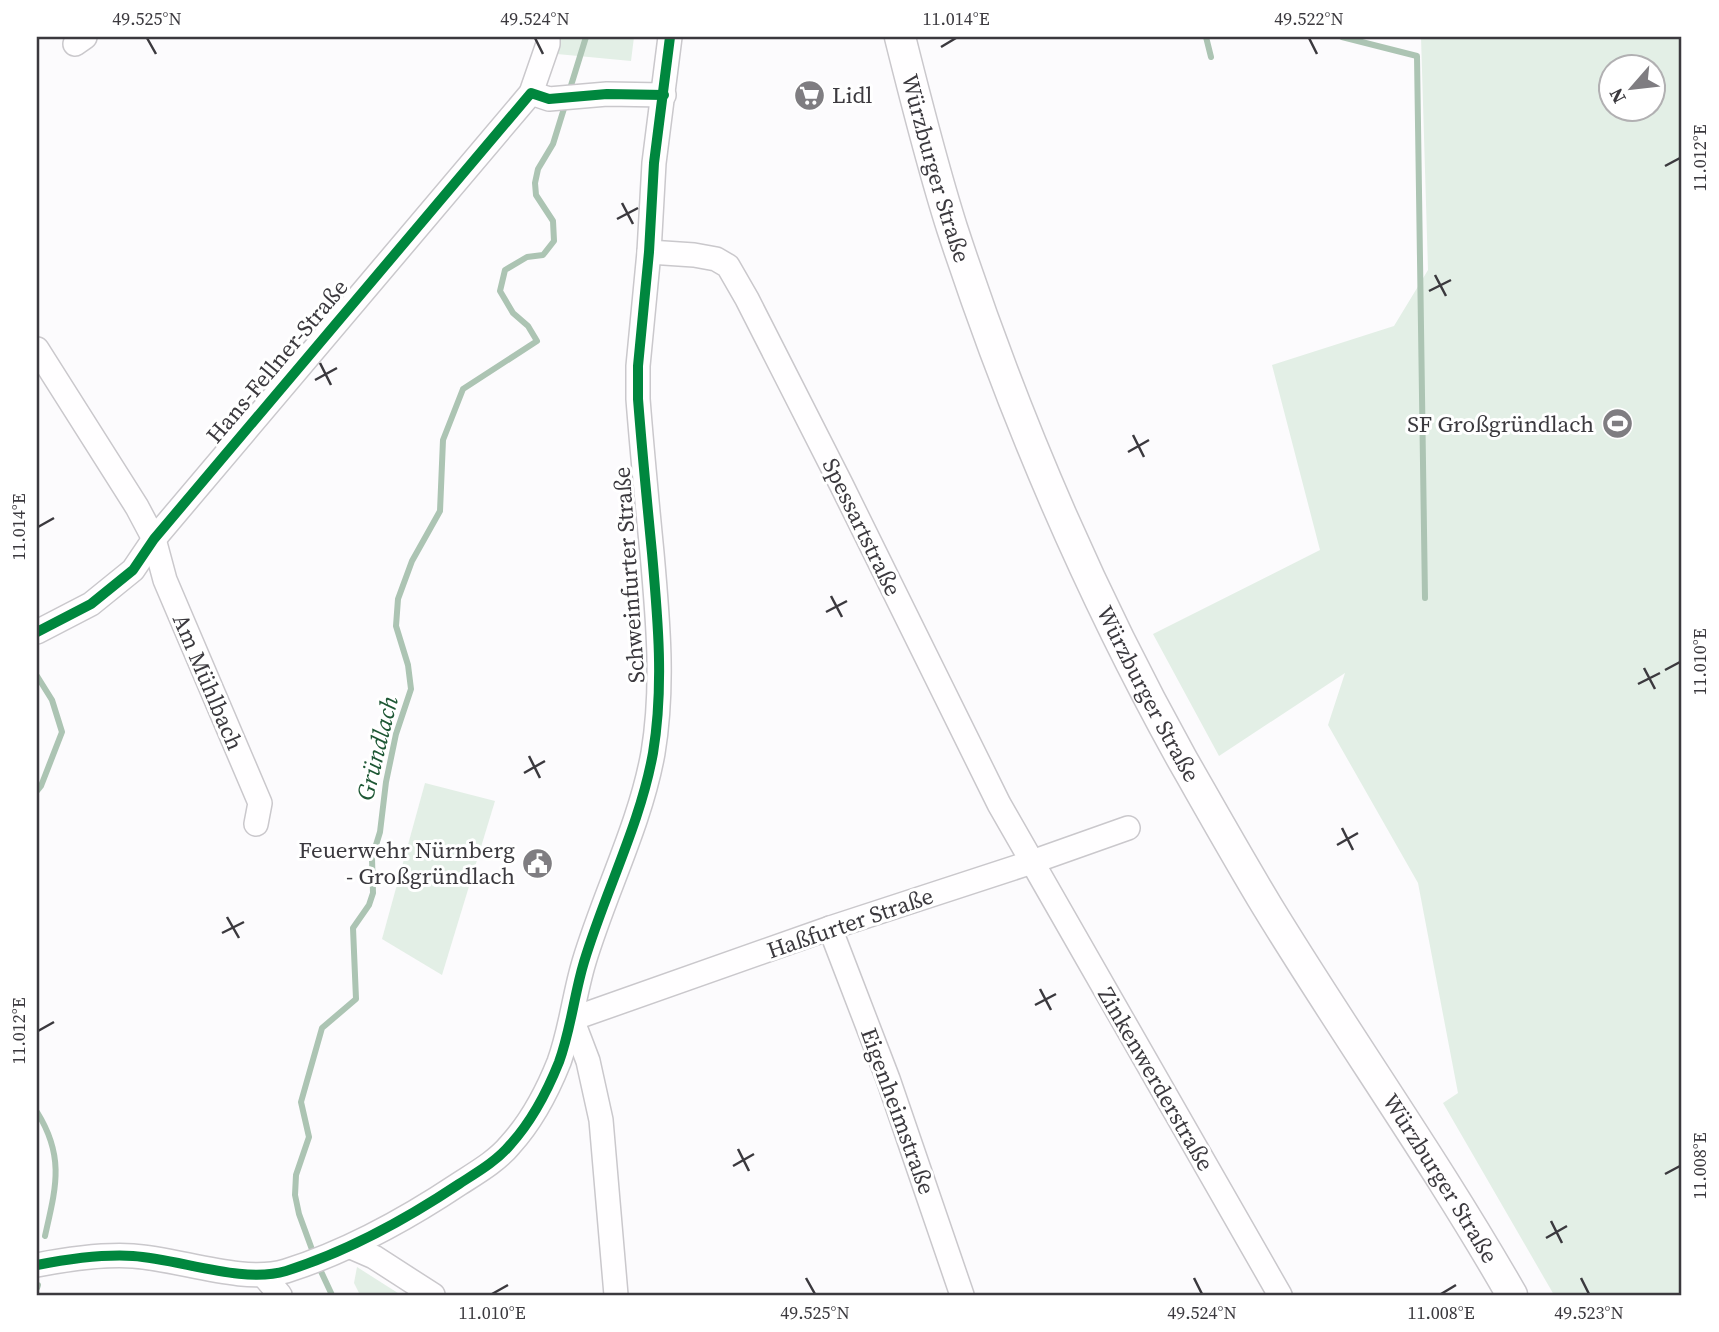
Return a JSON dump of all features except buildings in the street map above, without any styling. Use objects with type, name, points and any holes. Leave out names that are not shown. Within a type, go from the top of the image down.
[{"type":"main road","name":"Würzburger Straße","points":[[900,37],[947,212],[993,347],[1050,490],[1113,625],[1180,755],[1267,905],[1477,1234],[1512,1295]]},
{"type":"street","name":"Hans-Fellner-Straße","points":[[37,632],[91,604],[133,570],[154,539],[540,96],[548,37]]},
{"type":"street","name":"Schweinfurter Straße","points":[[274,1273],[344,1249],[413,1215],[482,1169],[508,1149],[528,1124],[559,1061],[572,1019],[583,964],[643,795],[653,755],[658,714],[659,627],[638,399],[638,366],[654,163],[670,37]]},
{"type":"street","points":[[540,96],[664,95]]},
{"type":"street","name":"Spessartstraße","points":[[649,252],[694,255],[716,259],[728,265],[800,402],[999,804],[1032,862]]},
{"type":"street","name":"Am Mühlbach","points":[[37,349],[137,507],[154,539],[165,580],[261,803],[256,824]]},
{"type":"street","name":"Haßfurter Straße","points":[[572,1019],[830,928],[1128,828]]},
{"type":"street","name":"Zinkenwerderstraße","points":[[1032,862],[1274,1293]]},
{"type":"street","name":"Eigenheimstraße","points":[[830,928],[888,1079],[962,1295]]},
{"type":"street","points":[[572,1019],[588,1061],[601,1120],[617,1295]]},
{"type":"street","points":[[559,1061],[573,1057],[588,1061]]},
{"type":"street","points":[[344,1249],[374,1257],[433,1295]]},
{"type":"street","points":[[37,1265],[87,1258],[132,1256],[274,1273],[280,1295]]},
{"type":"shaded area","points":[[557,37],[634,37],[631,61],[557,54]]},
{"type":"shaded area","points":[[1421,37],[1682,37],[1682,1295],[1554,1295],[1443,1103],[1458,1093],[1418,883],[1328,725],[1345,673],[1219,756],[1153,634],[1320,550],[1272,365],[1394,326],[1428,270]]},
{"type":"shaded area","points":[[425,783],[495,801],[442,975],[382,939]]},
{"type":"shaded area","points":[[357,1267],[401,1295],[360,1295],[354,1283]]},
{"type":"waterway","name":"Gründlach","points":[[569,92],[586,37]]},
{"type":"waterway","points":[[1206,37],[1211,57]]},
{"type":"waterway","points":[[1342,37],[1417,56],[1425,598]]},
{"type":"waterway","name":"Gründlach","points":[[314,1255],[295,1195],[296,1175],[309,1137],[301,1102],[322,1028],[356,999],[353,928],[369,905],[373,893],[372,858],[380,832],[386,782],[396,734],[411,689],[408,665],[396,626],[398,599],[412,561],[440,511],[443,440],[463,389],[537,341],[528,326],[513,313],[500,291],[505,270],[527,257],[543,255],[554,241],[553,221],[536,195],[535,183],[538,169],[553,144],[566,102]]},
{"type":"waterway","points":[[37,676],[52,700],[62,732],[37,791]]},
{"type":"waterway","points":[[37,1112],[52,1143],[56,1173],[45,1236]]},
{"type":"waterway","name":"Gründlach","points":[[318,1265],[332,1295]]},
{"type":"cycle path","points":[[37,1265],[85,1258],[133,1256],[250,1275],[286,1271],[332,1254],[376,1233],[479,1171],[505,1151],[518,1136],[544,1095],[563,1050],[592,936],[640,806],[656,728],[658,628],[638,399],[638,366],[654,163],[670,37]]},
{"type":"cycle path","points":[[37,632],[91,604],[133,570],[154,539],[531,93],[549,99],[607,94],[664,95]]},
{"type":"place","name":"Lidl","points":[[809,95]]},
{"type":"place","name":"SF Großgründlach","points":[[1617,424]]},
{"type":"place","name":"Feuerwehr Nürnberg - Großgründlach","points":[[538,863]]}]
